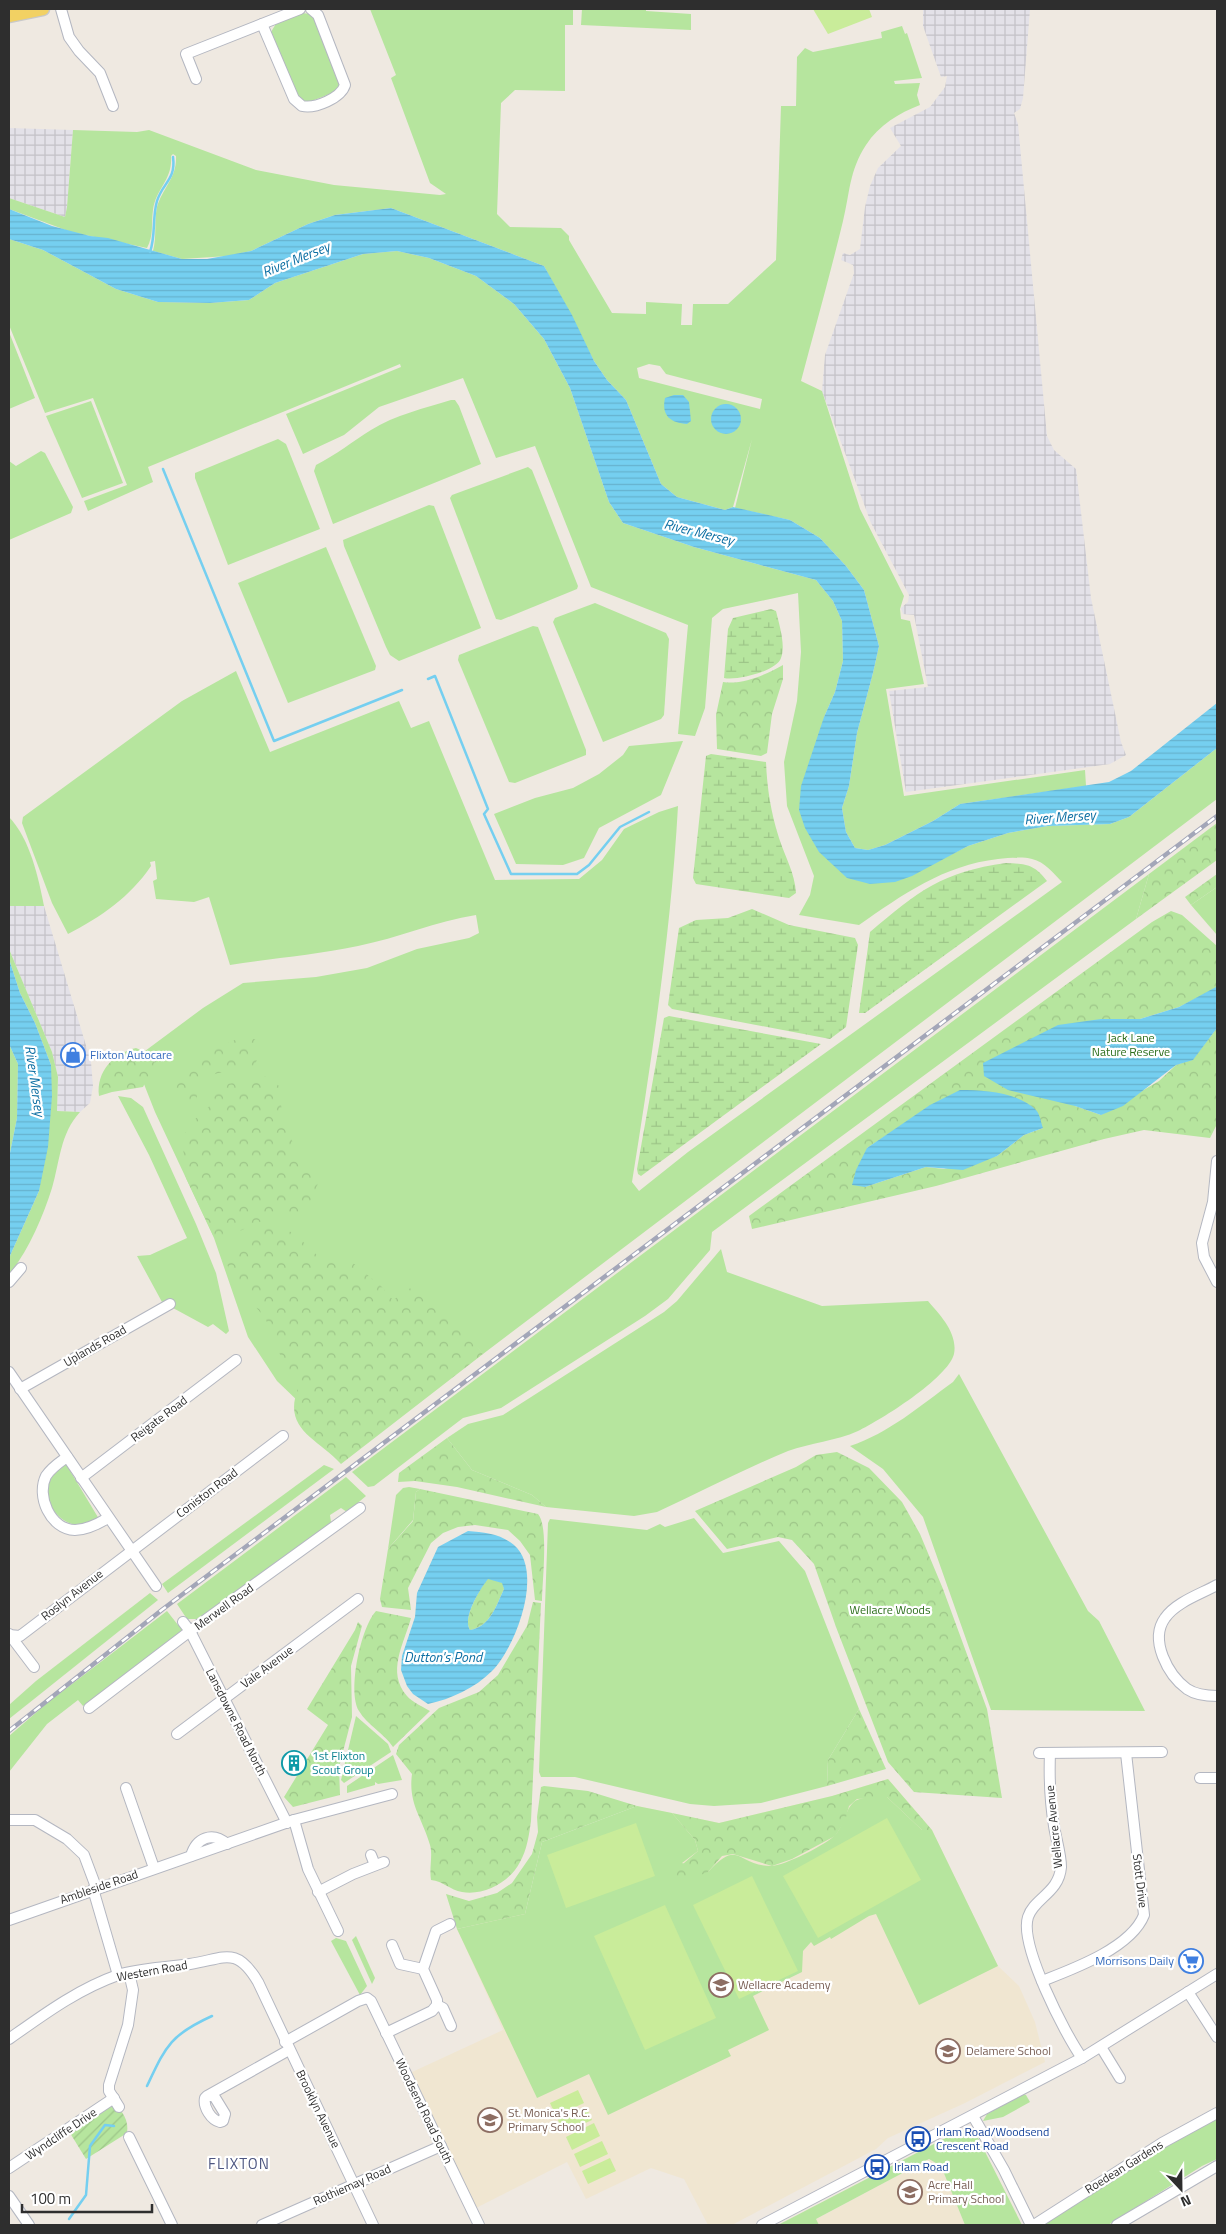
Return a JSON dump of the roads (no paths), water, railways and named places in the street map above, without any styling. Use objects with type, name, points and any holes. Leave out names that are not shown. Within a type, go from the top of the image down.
[{"type":"main road","points":[[9,16],[43,9]]},
{"type":"street","points":[[61,9],[65,28],[73,44],[96,67],[103,92],[113,106]]},
{"type":"street","points":[[196,79],[186,54],[262,24],[286,11],[300,9]]},
{"type":"street","points":[[262,24],[294,99],[302,106],[311,106],[337,96],[345,85],[318,15],[311,9]]},
{"type":"street","points":[[1217,1161],[1213,1202],[1202,1243],[1204,1257],[1217,1282]]},
{"type":"street","points":[[9,1282],[20,1268]]},
{"type":"street","name":"Uplands Road","points":[[20,1389],[170,1304]]},
{"type":"street","name":"Reigate Road","points":[[81,1478],[236,1360]]},
{"type":"street","points":[[9,1372],[156,1586]]},
{"type":"street","name":"Coniston Road","points":[[130,1550],[283,1436]]},
{"type":"street","points":[[66,1457],[47,1474],[42,1487],[44,1503],[53,1519],[66,1528],[75,1530],[94,1526],[108,1518]]},
{"type":"street","name":"Merwell Road","points":[[89,1708],[190,1631],[360,1508]]},
{"type":"street","name":"Roslyn Avenue","points":[[10,1635],[20,1636],[130,1550]]},
{"type":"street","points":[[1217,1584],[1171,1612],[1164,1619],[1158,1640],[1161,1655],[1180,1683],[1198,1694],[1217,1696]]},
{"type":"street","name":"Vale Avenue","points":[[177,1734],[358,1599]]},
{"type":"street","name":"Lansdowne Road North","points":[[183,1622],[190,1631],[224,1699],[291,1822]]},
{"type":"street","name":"Roslyn Avenue","points":[[10,1635],[34,1667]]},
{"type":"street","name":"Wellacre Avenue","points":[[1082,2058],[1071,2042],[1042,1981],[1033,1955],[1027,1920],[1034,1908],[1055,1884],[1061,1866],[1045,1753],[1162,1752]]},
{"type":"street","name":"Stott Drive","points":[[1042,1981],[1076,1968],[1104,1953],[1136,1929],[1144,1915],[1144,1900],[1137,1859],[1126,1753]]},
{"type":"street","points":[[1200,1778],[1217,1778]]},
{"type":"street","points":[[126,1788],[154,1868]]},
{"type":"street","name":"Ambleside Road","points":[[9,1920],[94,1888],[191,1856],[196,1844],[204,1838],[216,1838],[227,1844],[291,1822],[392,1794]]},
{"type":"street","points":[[9,1820],[35,1820],[77,1847],[84,1855],[124,1974]]},
{"type":"street","points":[[291,1822],[318,1892],[338,1931]]},
{"type":"street","points":[[318,1892],[353,1874],[380,1864],[371,1855]]},
{"type":"street","points":[[386,2033],[432,2011],[437,2005],[437,2000],[423,1969],[436,1931],[450,1924]]},
{"type":"street","points":[[392,1945],[400,1964],[423,1969]]},
{"type":"street","name":"Western Road","points":[[9,2039],[51,2010],[94,1985],[124,1974],[192,1964],[229,1956],[240,1960],[251,1971],[264,1993]]},
{"type":"street","name":"Wyndcliffe Drive","points":[[9,2168],[116,2102],[109,2092],[110,2085],[128,2025],[133,1990],[124,1974]]},
{"type":"street","points":[[762,2225],[1082,2058],[1217,1974]]},
{"type":"street","points":[[1188,1992],[1217,2037]]},
{"type":"street","name":"Brooklyn Avenue","points":[[264,1993],[287,2046],[373,2225]]},
{"type":"street","name":"Woodsend Road South","points":[[287,2046],[367,1998],[480,2225]]},
{"type":"street","points":[[437,2005],[442,2008],[451,2026]]},
{"type":"street","points":[[207,2096],[287,2046]]},
{"type":"street","points":[[1101,2047],[1120,2078]]},
{"type":"street","name":"Roedean Gardens","points":[[1032,2225],[1162,2143],[1217,2113]]},
{"type":"street","points":[[973,2116],[1004,2170],[1032,2225]]},
{"type":"street","points":[[129,2137],[172,2225]]},
{"type":"street","name":"Rothiemay Road","points":[[262,2225],[441,2146]]},
{"type":"street","points":[[1117,2225],[1217,2166]]},
{"type":"street","points":[[9,2196],[28,2225]]},
{"type":"water","name":"River Mersey","points":[[391,208],[544,266],[572,315],[594,361],[607,380],[626,400],[661,484],[677,497],[725,510],[733,507],[790,520],[820,538],[846,566],[864,590],[879,646],[857,733],[849,786],[842,808],[846,832],[855,848],[868,850],[885,845],[933,821],[960,804],[1109,782],[1131,771],[1217,703],[1217,748],[1129,817],[1110,824],[1048,826],[1008,833],[968,846],[912,876],[895,882],[870,884],[847,878],[819,852],[805,828],[799,810],[801,786],[824,717],[835,692],[843,661],[842,621],[833,601],[816,580],[694,547],[623,523],[609,502],[570,388],[544,339],[514,304],[476,276],[429,258],[397,251],[363,254],[275,283],[249,300],[210,303],[158,302],[116,289],[43,250],[9,239],[9,209],[52,226],[90,236],[108,238],[182,259],[207,259],[251,251],[308,224],[335,215]]},
{"type":"water","points":[[683,395],[689,402],[691,421],[687,424],[672,420],[664,410],[665,398]]},
{"type":"water","points":[[726,404],[732,405],[740,413],[740,425],[732,433],[726,434],[720,433],[712,425],[711,419],[712,413],[720,405]]},
{"type":"water","name":"River Mersey","points":[[9,959],[20,993],[35,1023],[51,1065],[52,1096],[48,1147],[39,1191],[9,1258],[9,1158],[17,1118],[18,1064],[9,1044]]},
{"type":"water","points":[[1216,987],[1217,1028],[1193,1060],[1176,1065],[1123,1106],[1101,1115],[1075,1106],[1008,1090],[984,1076],[983,1063],[1058,1025],[1101,1019],[1140,1019],[1179,1007]]},
{"type":"water","points":[[960,1090],[1000,1093],[1020,1099],[1036,1110],[1043,1128],[1024,1135],[997,1156],[963,1170],[926,1167],[865,1187],[852,1185],[856,1170],[867,1148],[930,1105]]},
{"type":"water","name":"Dutton's Pond","points":[[468,1531],[504,1538],[514,1545],[523,1557],[527,1573],[527,1591],[523,1610],[510,1645],[492,1671],[478,1683],[462,1692],[428,1704],[413,1694],[407,1686],[401,1670],[402,1656],[415,1617],[417,1593],[438,1547]],"holes":[[[488,1579],[502,1583],[504,1589],[492,1615],[483,1625],[470,1630],[468,1625],[470,1611]]]},
{"type":"waterway","points":[[150,252],[157,201],[173,171],[173,157]]},
{"type":"waterway","points":[[163,469],[274,741],[402,690]]},
{"type":"waterway","points":[[428,679],[435,676],[488,809],[484,814],[511,874],[577,874],[589,865],[620,827],[649,812]]},
{"type":"waterway","points":[[147,2086],[159,2061],[171,2043],[187,2029],[212,2016]]},
{"type":"waterway","points":[[69,2219],[86,2195],[90,2146],[105,2125],[114,2126]]},
{"type":"railway","points":[[9,1731],[163,1609],[1217,816]]},
{"type":"place","name":"Flixton Autocare","points":[[73,1055]]},
{"type":"place","name":"1st Flixton Scout Group","points":[[294,1763]]},
{"type":"place","name":"Morrisons Daily","points":[[1191,1961]]},
{"type":"place","name":"Wellacre Academy","points":[[721,1985]]},
{"type":"place","name":"Delamere School","points":[[948,2051]]},
{"type":"place","name":"St. Monica's R.C. Primary School","points":[[490,2120]]},
{"type":"place","name":"Irlam Road/Woodsend Crescent Road","points":[[918,2139]]},
{"type":"place","name":"Irlam Road","points":[[877,2167]]},
{"type":"place","name":"Acre Hall Primary School","points":[[910,2192]]},
{"type":"district","name":"FLIXTON","points":[[239,2164]]},
{"type":"park label","name":"Jack Lane Nature Reserve","points":[[1131,1045]]},
{"type":"park label","name":"Wellacre Woods","points":[[890,1610]]}]
